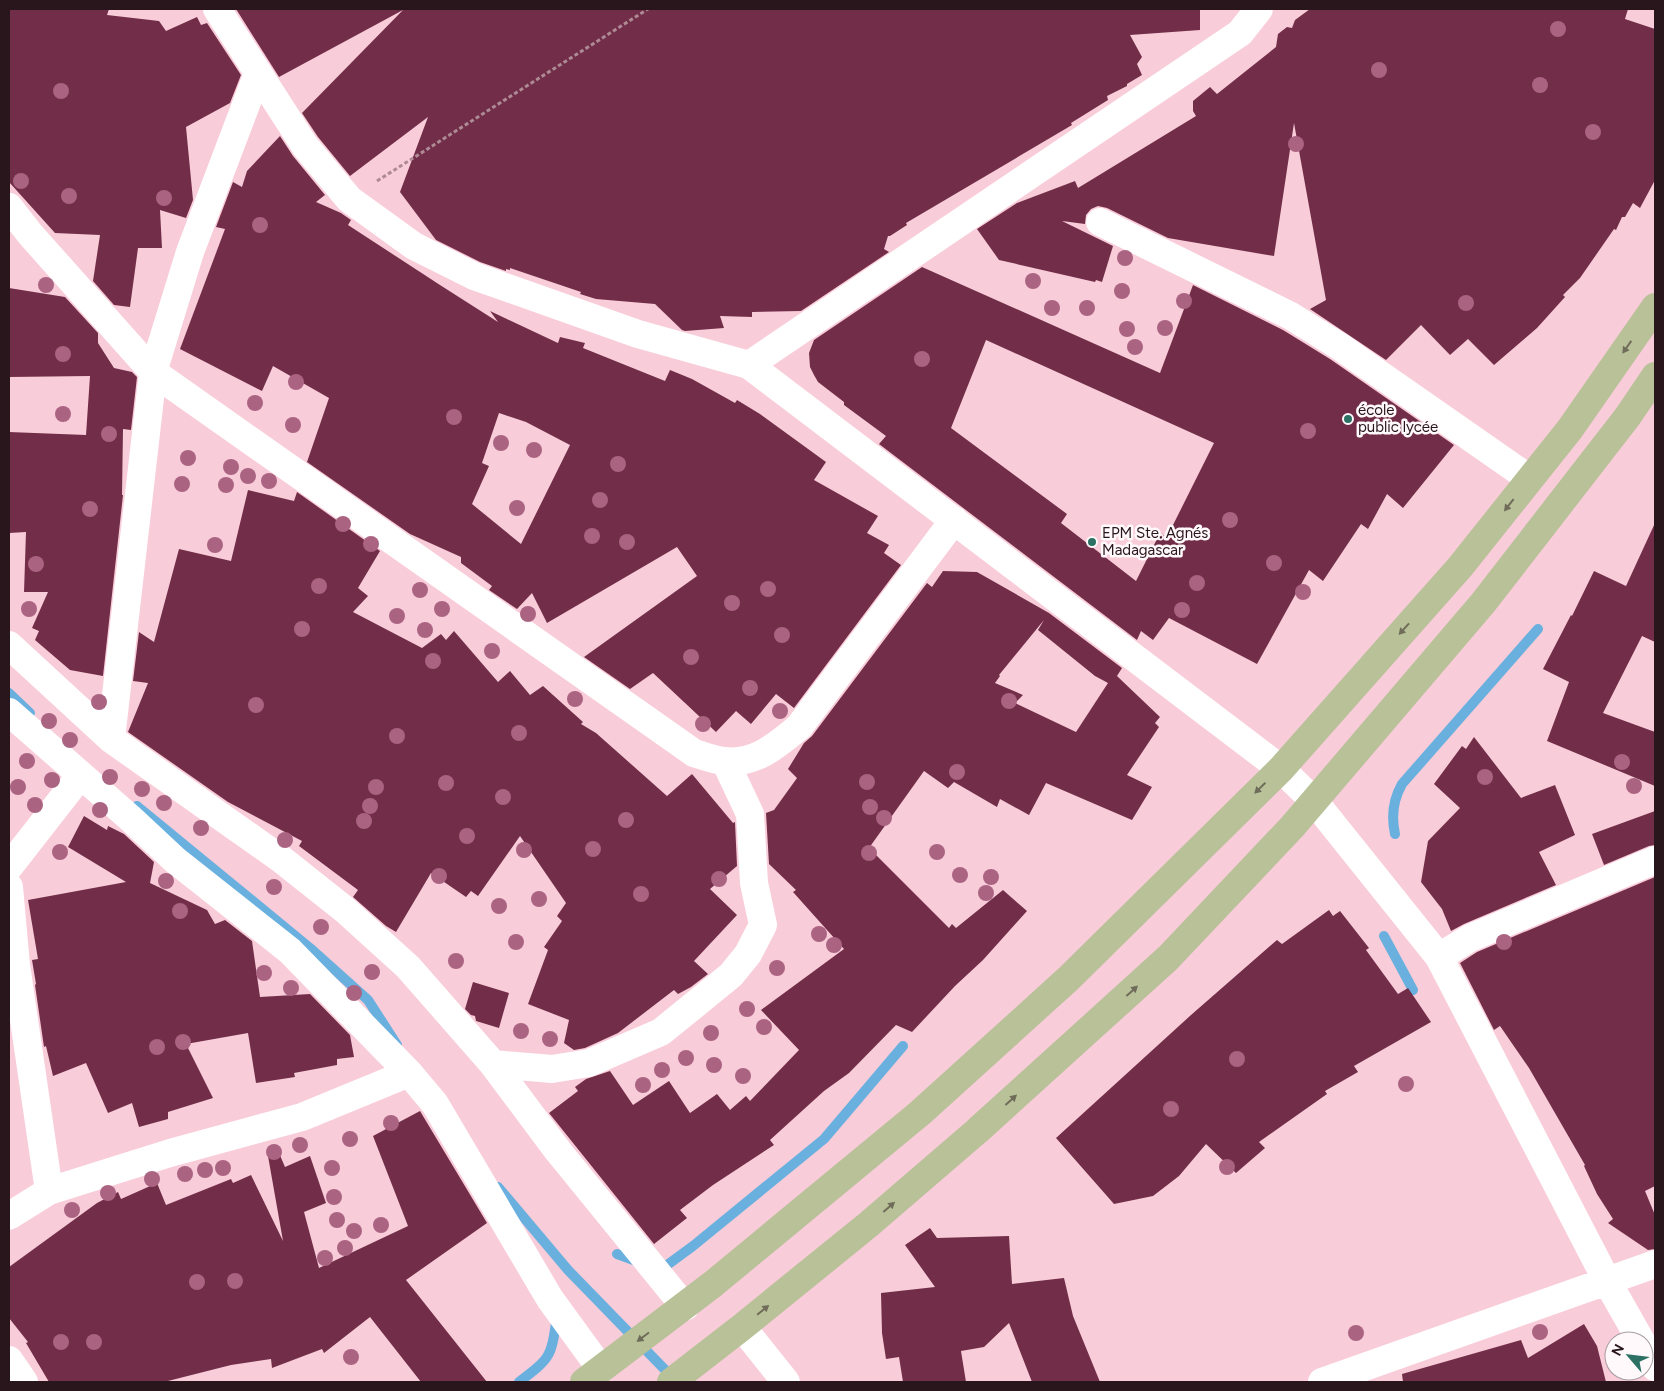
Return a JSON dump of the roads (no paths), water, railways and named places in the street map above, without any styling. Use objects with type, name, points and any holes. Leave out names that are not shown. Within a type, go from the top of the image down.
[{"type":"main road","points":[[600,1370],[678,1311],[928,1106],[1068,979],[1281,769],[1460,567],[1570,429],[1655,307]]},
{"type":"main road","points":[[671,1382],[742,1327],[868,1224],[977,1131],[1168,958],[1292,827],[1483,603],[1628,416],[1655,376]]},
{"type":"street","points":[[217,9],[305,146],[349,198],[414,246],[474,276],[638,334],[748,365],[1281,769],[1314,801],[1439,957],[1634,1331]]},
{"type":"street","points":[[748,365],[1240,33],[1259,9]]},
{"type":"street","points":[[111,739],[153,372],[190,252],[258,73]]},
{"type":"street","points":[[9,207],[30,234],[153,372],[694,753],[725,761],[753,759],[777,746],[799,727],[954,520]]},
{"type":"street","points":[[1100,222],[1291,316],[1339,346],[1530,478]]},
{"type":"street","points":[[9,644],[111,739],[281,859],[344,909],[408,967],[493,1064],[678,1311]]},
{"type":"street","points":[[9,712],[130,818],[174,860],[290,951],[409,1073],[435,1104],[550,1298],[600,1370]]},
{"type":"street","points":[[493,1064],[552,1069],[589,1063],[661,1032],[731,975],[748,954],[763,925],[754,882],[750,814],[725,761]]},
{"type":"street","points":[[9,867],[80,776]]},
{"type":"street","points":[[1439,957],[1470,938],[1655,860]]},
{"type":"street","points":[[9,887],[16,965],[48,1191]]},
{"type":"street","points":[[9,1216],[48,1191],[170,1153],[302,1117],[409,1073]]},
{"type":"street","points":[[1322,1382],[1655,1264]]},
{"type":"street","points":[[742,1327],[786,1382]]},
{"type":"street","points":[[9,1360],[24,1382]]},
{"type":"waterway","points":[[1395,834],[1394,808],[1402,784],[1538,629]]},
{"type":"waterway","points":[[9,693],[30,713]]},
{"type":"waterway","points":[[137,806],[310,948],[368,1000],[397,1045]]},
{"type":"waterway","points":[[1384,936],[1413,990]]},
{"type":"waterway","points":[[658,1268],[663,1268],[693,1246],[824,1139],[903,1046]]},
{"type":"waterway","points":[[498,1187],[568,1270],[674,1379]]},
{"type":"waterway","points":[[617,1254],[639,1262]]},
{"type":"waterway","points":[[519,1382],[538,1367],[548,1355],[557,1316]]},
{"type":"place","name":"école public lycée","points":[[1348,419]]},
{"type":"place","name":"EPM Ste. Agnés Madagascar","points":[[1092,542]]}]
